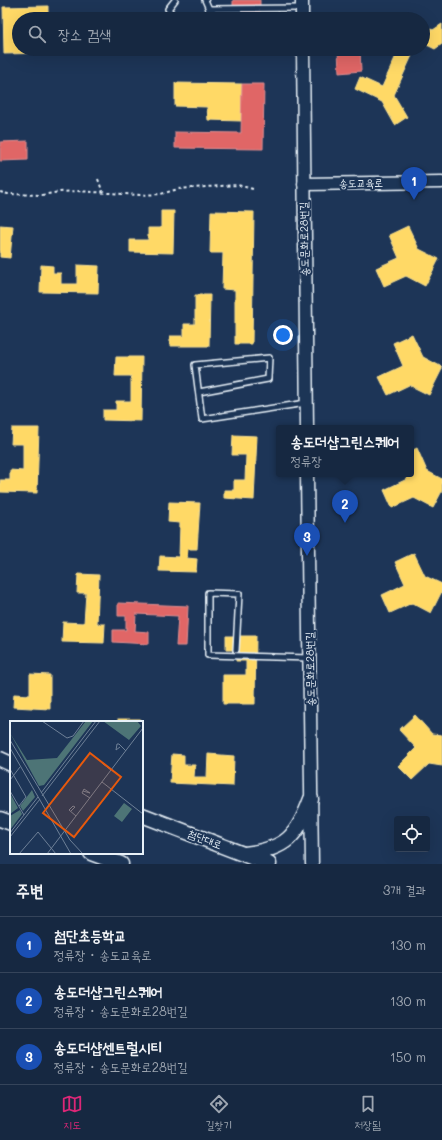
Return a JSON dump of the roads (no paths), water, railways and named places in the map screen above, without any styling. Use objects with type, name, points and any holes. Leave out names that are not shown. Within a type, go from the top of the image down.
[{"type":"main road","points":[[0,759],[10,764]]},
{"type":"main road","points":[[243,854],[261,852],[279,846],[292,836],[303,820],[311,799]]},
{"type":"main road","name":"첨단대로","points":[[143,815],[269,864]]},
{"type":"main road","points":[[0,819],[10,823]]},
{"type":"main road","points":[[94,854],[121,864]]},
{"type":"street","name":"송도문화로28번길","points":[[302,56],[307,425]]},
{"type":"street","name":"송도교육로","points":[[304,184],[442,182]]},
{"type":"street","name":"송도문화로28번길","points":[[307,477],[312,864]]},
{"type":"lane","points":[[170,12],[168,9],[175,0]]},
{"type":"lane","points":[[205,0],[209,9],[208,12]]},
{"type":"lane","points":[[209,9],[302,9]]},
{"type":"lane","points":[[199,392],[268,378],[269,358],[195,365],[202,419],[306,403]]},
{"type":"lane","points":[[236,650],[239,594],[208,593],[208,655],[310,658]]},
{"type":"place","name":"첨단초등학교","points":[[414,200]]},
{"type":"place","name":"송도더샵그린스퀘어","points":[[345,523]]},
{"type":"place","name":"송도더샵센트럴시티","points":[[307,556]]}]
